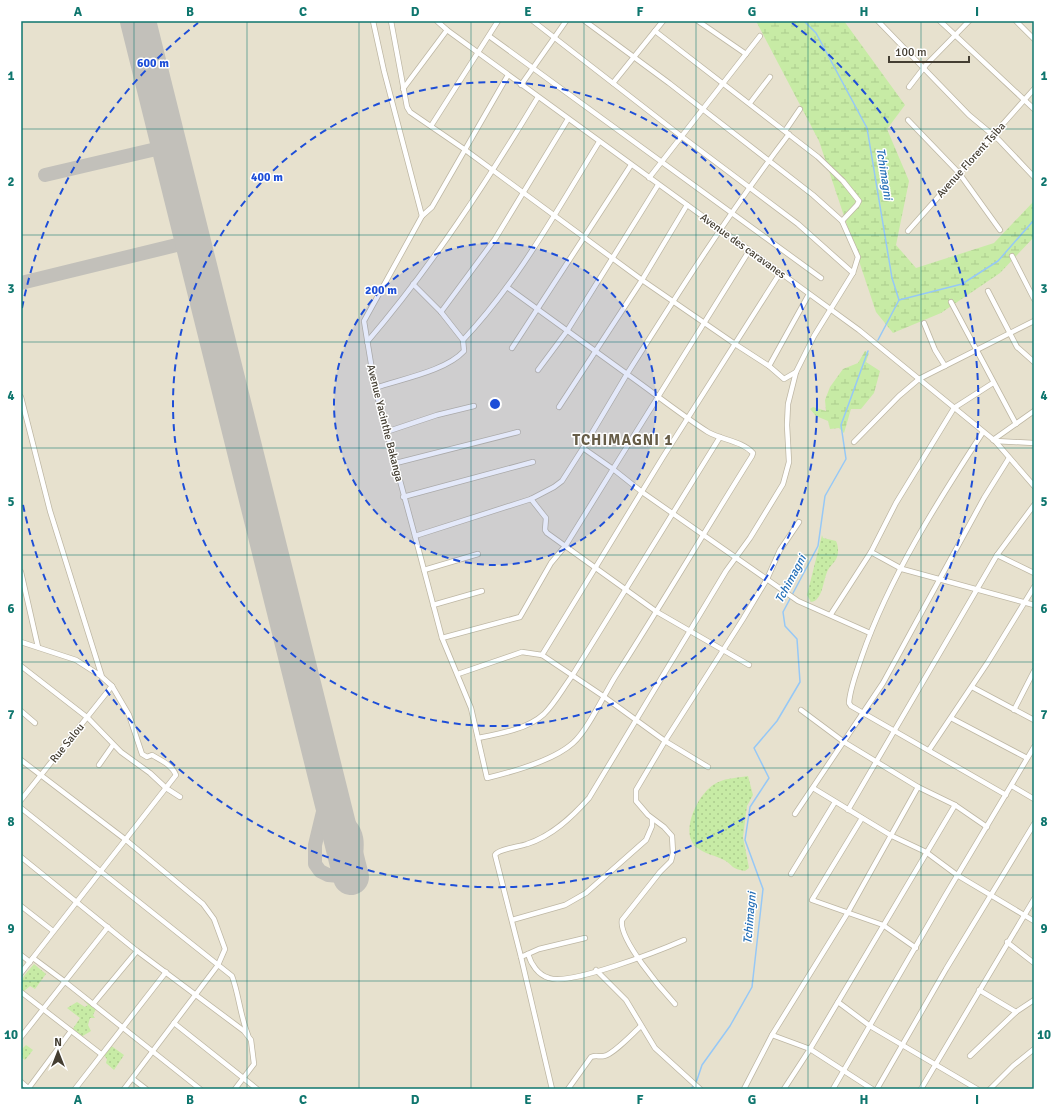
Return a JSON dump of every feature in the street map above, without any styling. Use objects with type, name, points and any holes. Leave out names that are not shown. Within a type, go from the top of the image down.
[{"type":"street","points":[[373,21],[384,71],[422,216]]},
{"type":"street","points":[[391,21],[408,110],[464,149],[553,216],[642,280],[674,300],[704,323],[769,366],[784,379],[796,372]]},
{"type":"street","name":"Avenue des caravanes","points":[[437,21],[446,30],[521,85],[859,330],[994,440],[1034,486]]},
{"type":"street","points":[[431,126],[498,21]]},
{"type":"street","points":[[521,85],[566,21]]},
{"type":"street","points":[[552,1089],[495,855],[496,853],[543,838],[557,829],[590,798],[726,571],[737,558],[783,484],[789,462],[786,425],[788,404],[796,372],[814,336],[853,273],[858,257],[842,221],[813,195],[585,21]]},
{"type":"street","points":[[614,83],[663,21]]},
{"type":"street","points":[[878,21],[969,115],[992,135],[1034,177]]},
{"type":"street","points":[[940,21],[1034,109]]},
{"type":"street","points":[[909,87],[924,68],[969,21]]},
{"type":"street","points":[[1016,21],[1034,39]]},
{"type":"street","points":[[536,22],[681,136],[813,236],[853,273]]},
{"type":"street","points":[[702,22],[746,54]]},
{"type":"street","points":[[403,89],[446,30]]},
{"type":"street","points":[[655,30],[818,157],[857,197],[859,201],[842,221]]},
{"type":"street","points":[[489,36],[534,67],[821,278]]},
{"type":"street","points":[[649,178],[760,36]]},
{"type":"street","points":[[422,216],[432,206],[508,75]]},
{"type":"street","points":[[750,103],[770,77]]},
{"type":"street","name":"Avenue Florent Tsiba","points":[[908,231],[1034,89]]},
{"type":"street","points":[[367,342],[433,259],[493,171],[538,97]]},
{"type":"street","points":[[785,131],[800,109]]},
{"type":"street","points":[[441,312],[495,239],[568,119]]},
{"type":"street","points":[[908,120],[959,173],[1000,230]]},
{"type":"street","points":[[415,536],[531,499],[554,488],[562,482],[627,374],[731,213],[768,161],[790,134]]},
{"type":"street","points":[[463,340],[487,315],[507,287],[599,142]]},
{"type":"street","points":[[512,348],[582,237],[631,165]]},
{"type":"street","points":[[538,370],[567,331],[658,185]]},
{"type":"street","points":[[559,407],[642,280],[687,205]]},
{"type":"street","name":"Avenue Yacinthe Bakanga","points":[[422,216],[364,321],[375,388],[386,432],[396,463],[403,497],[445,648],[458,674]]},
{"type":"street","points":[[442,638],[520,617],[552,563],[566,545],[749,251]]},
{"type":"street","points":[[1012,256],[1034,299]]},
{"type":"street","points":[[542,655],[642,492],[780,273]]},
{"type":"street","points":[[375,388],[436,369],[457,359],[464,351],[463,340],[441,312],[413,284]]},
{"type":"street","points":[[507,287],[709,432],[734,442],[753,453],[657,612],[603,696],[579,738],[568,748],[535,763],[486,778],[470,708],[458,674],[518,653],[532,652],[542,655],[572,676],[603,696],[636,719],[665,741],[708,767]]},
{"type":"street","points":[[988,291],[1017,347],[1034,362]]},
{"type":"street","points":[[769,366],[809,294]]},
{"type":"street","points":[[951,302],[1016,424]]},
{"type":"street","points":[[854,442],[899,396],[919,379],[1034,321]]},
{"type":"street","points":[[924,323],[935,350],[945,366]]},
{"type":"street","points":[[831,614],[871,552],[896,504],[954,408],[993,383]]},
{"type":"street","points":[[21,397],[50,511],[102,677]]},
{"type":"street","points":[[386,432],[437,415],[474,406]]},
{"type":"street","points":[[994,440],[1034,411]]},
{"type":"street","points":[[396,463],[518,432]]},
{"type":"street","points":[[983,432],[932,513],[902,569],[870,633],[849,699],[850,706],[1006,795]]},
{"type":"street","points":[[478,738],[498,734],[538,719],[545,713],[572,676],[720,437]]},
{"type":"street","points":[[994,440],[1034,443]]},
{"type":"street","points":[[583,448],[642,492],[798,601],[831,614],[870,633]]},
{"type":"street","points":[[795,814],[864,714],[942,579],[984,498],[1009,458]]},
{"type":"street","points":[[403,497],[533,462]]},
{"type":"street","points":[[531,499],[546,518],[545,530],[547,533],[566,545],[657,612],[723,652],[748,665]]},
{"type":"street","points":[[848,810],[997,555],[1034,505]]},
{"type":"street","points":[[675,1004],[652,978],[638,958],[622,927],[622,920],[660,872],[671,861],[673,853],[672,836],[664,827],[652,819],[636,801],[636,790],[665,741],[723,652],[767,579],[780,550],[799,522]]},
{"type":"street","points":[[871,552],[902,569],[1034,605]]},
{"type":"street","points":[[424,570],[478,554]]},
{"type":"street","points":[[997,555],[1034,573]]},
{"type":"street","points":[[21,572],[38,647]]},
{"type":"street","points":[[929,750],[972,687],[1034,587]]},
{"type":"street","points":[[433,604],[482,591]]},
{"type":"street","points":[[21,642],[76,660],[88,666],[102,677],[112,686],[129,715],[142,754],[147,757],[152,755],[173,769],[176,775],[78,902],[52,931],[21,973]]},
{"type":"street","points":[[21,666],[88,718],[113,745],[150,773],[166,788],[180,797]]},
{"type":"street","points":[[1014,710],[1034,671]]},
{"type":"street","name":"Rue Salou","points":[[21,800],[88,718],[112,686]]},
{"type":"street","points":[[972,687],[1034,720]]},
{"type":"street","points":[[801,710],[844,742],[918,786],[955,805],[987,827]]},
{"type":"street","points":[[21,711],[36,723]]},
{"type":"street","points":[[951,718],[1027,758]]},
{"type":"street","points":[[99,765],[113,745]]},
{"type":"street","points":[[833,1089],[957,875],[1012,786],[1027,758],[1032,753],[1034,747]]},
{"type":"street","points":[[21,760],[126,840],[203,904],[214,919],[225,949],[218,965],[124,1089]]},
{"type":"street","points":[[744,1089],[772,1035],[847,914],[892,836],[918,786]]},
{"type":"street","points":[[1012,786],[1034,799]]},
{"type":"street","points":[[813,788],[892,836],[926,852],[957,875],[1034,921]]},
{"type":"street","points":[[790,874],[835,802]]},
{"type":"street","points":[[784,1089],[838,1002],[955,805]]},
{"type":"street","points":[[21,808],[232,976],[236,988],[240,1014],[251,1040],[254,1064],[235,1089]]},
{"type":"street","points":[[862,818],[812,900],[847,914],[883,925],[916,948]]},
{"type":"street","points":[[512,920],[536,912],[561,907],[586,893],[646,840],[650,834],[652,819]]},
{"type":"street","points":[[877,1089],[946,969],[1034,824]]},
{"type":"street","points":[[21,857],[137,951],[244,1031],[251,1040]]},
{"type":"street","points":[[922,1089],[1007,942],[1034,899]]},
{"type":"street","points":[[21,906],[52,931]]},
{"type":"street","points":[[21,1036],[108,927]]},
{"type":"street","points":[[520,957],[539,949],[585,938]]},
{"type":"street","points":[[528,954],[530,962],[537,970],[550,979],[583,976],[596,970],[638,958],[684,940]]},
{"type":"street","points":[[1007,942],[1034,963]]},
{"type":"street","points":[[93,1004],[137,951]]},
{"type":"street","points":[[21,955],[64,981],[200,1089]]},
{"type":"street","points":[[596,970],[626,1000],[655,1048],[698,1088]]},
{"type":"street","points":[[75,1089],[166,972]]},
{"type":"street","points":[[979,990],[1016,1012]]},
{"type":"street","points":[[21,992],[101,1054]]},
{"type":"street","points":[[970,1056],[1016,1012],[1034,1000]]},
{"type":"street","points":[[838,1002],[870,1026],[977,1089]]},
{"type":"street","points":[[174,1023],[257,1089]]},
{"type":"street","points":[[568,1089],[591,1057],[596,1055],[604,1056],[610,1053],[641,1026]]},
{"type":"street","points":[[21,1082],[28,1089],[71,1031]]},
{"type":"street","points":[[772,1035],[810,1048],[843,1072],[872,1089]]},
{"type":"street","points":[[990,1089],[1013,1066],[1034,1049]]},
{"type":"street","points":[[133,1079],[146,1089]]},
{"type":"shaded area","points":[[21,21],[1034,21],[1034,1089],[21,1089]]},
{"type":"green space","points":[[756,21],[844,21],[905,105],[887,129],[909,181],[896,245],[916,268],[994,243],[1034,201],[1034,237],[1000,273],[941,313],[893,333],[876,312],[819,141]]},
{"type":"green space","points":[[865,351],[869,353],[866,362],[880,371],[874,393],[861,409],[851,409],[844,433],[839,428],[830,429],[828,421],[816,416],[810,409],[813,407],[826,411],[825,400],[830,387],[843,369],[858,363]]},
{"type":"green space","points":[[822,535],[823,538],[836,541],[838,553],[836,559],[826,574],[818,598],[811,602],[807,595]]},
{"type":"green space","points":[[748,776],[753,795],[747,806],[743,837],[749,868],[745,871],[734,868],[726,861],[703,851],[694,845],[690,838],[689,830],[690,822],[697,804],[707,790],[721,781]]},
{"type":"green space","points":[[34,964],[46,974],[35,989],[30,986],[23,992],[21,988],[22,980]]},
{"type":"green space","points":[[86,1000],[96,1009],[93,1015],[95,1018],[90,1018],[88,1025],[91,1031],[81,1037],[72,1030],[80,1018],[67,1008],[77,1002],[85,1007],[88,1005],[84,1001]]},
{"type":"green space","points":[[26,1045],[33,1050],[25,1060],[21,1057],[21,1050]]},
{"type":"green space","points":[[110,1045],[124,1055],[114,1070],[106,1063],[107,1059],[103,1054]]},
{"type":"waterway","name":"Tchimagni","points":[[804,21],[816,33],[867,128],[892,278],[899,300],[878,340]]},
{"type":"waterway","points":[[899,300],[962,284],[998,261],[1034,220]]},
{"type":"waterway","name":"Tchimagni","points":[[691,1089],[697,1080],[702,1065],[730,1026],[752,987],[763,889],[745,840],[750,807],[769,778],[754,748],[777,721],[800,682],[797,639],[785,626],[783,612],[818,546],[825,496],[846,459],[841,425],[868,351]]},
{"type":"taxiway","points":[[45,175],[169,146]]},
{"type":"taxiway","points":[[21,283],[193,241]]},
{"type":"taxiway","points":[[329,787],[315,845],[315,864],[320,871],[328,875],[351,877],[357,842],[351,827],[336,815]]},
{"type":"runway","points":[[138,21],[351,877]]},
{"type":"district","name":"TCHIMAGNI 1","points":[[623,440]]}]
